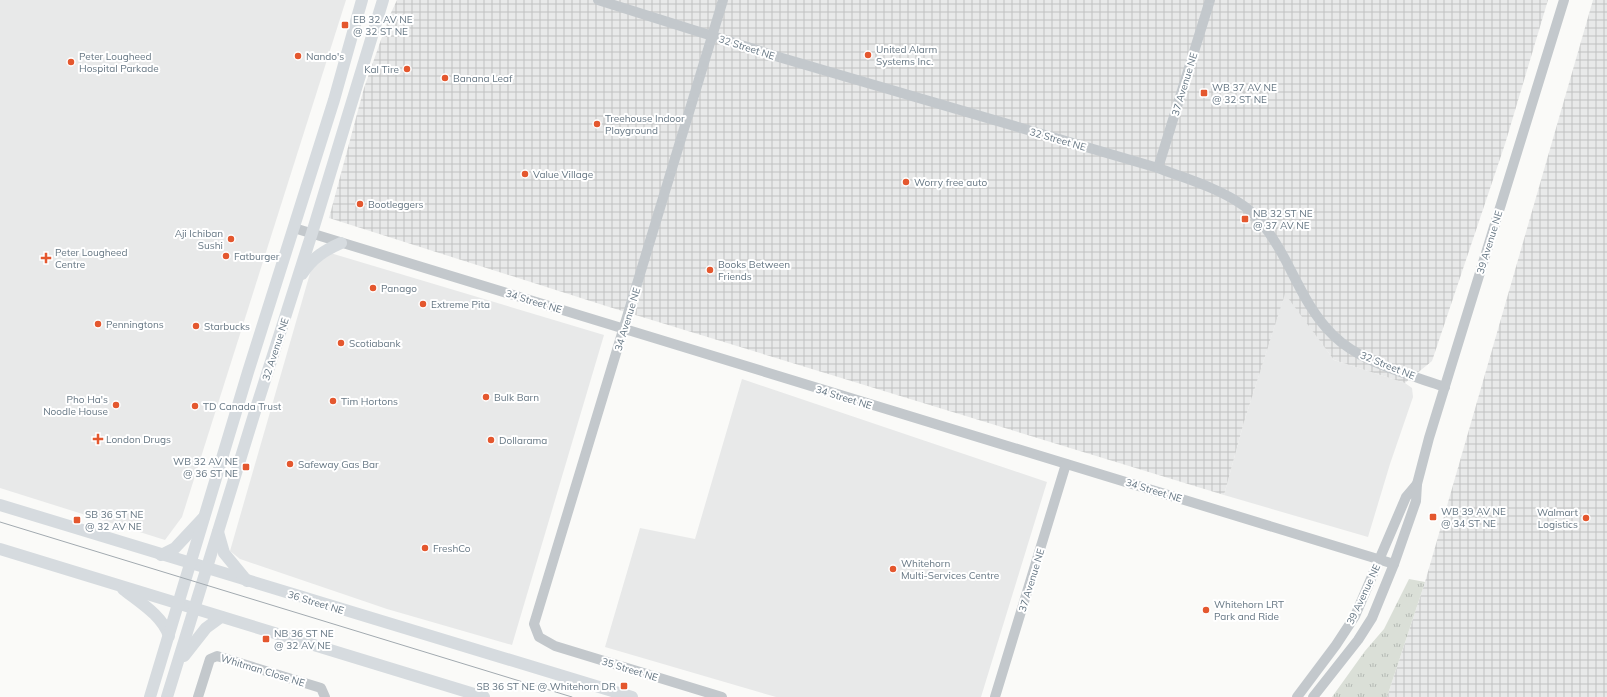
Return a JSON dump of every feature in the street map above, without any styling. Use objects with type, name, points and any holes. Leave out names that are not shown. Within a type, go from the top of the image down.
[{"type":"main road","name":"32 Avenue NE","points":[[150,697],[248,372],[334,100],[362,0]]},
{"type":"main road","name":"32 Avenue NE","points":[[167,697],[296,285],[383,0]]},
{"type":"main road","points":[[296,285],[307,266],[320,253],[341,242]]},
{"type":"main road","name":"36 Street NE","points":[[0,505],[206,569],[632,697]]},
{"type":"main road","points":[[161,555],[175,548],[206,515]]},
{"type":"main road","points":[[218,532],[224,553],[247,581]]},
{"type":"main road","points":[[0,549],[484,697]]},
{"type":"main road","points":[[117,585],[159,619],[169,636]]},
{"type":"main road","points":[[177,665],[206,628],[221,617]]},
{"type":"street","name":"32 Street NE","points":[[598,0],[782,58],[1158,168],[1204,185],[1244,206],[1259,220],[1281,252],[1314,313],[1333,335],[1347,347],[1364,358],[1445,387]]},
{"type":"street","name":"34 Avenue NE","points":[[539,637],[534,624],[723,0]]},
{"type":"street","name":"37 Avenue NE","points":[[1158,168],[1210,0]]},
{"type":"street","name":"39 Avenue NE","points":[[1313,697],[1358,640],[1372,618],[1394,564],[1416,501],[1417,484],[1445,387],[1564,0]]},
{"type":"street","name":"34 Street NE","points":[[294,228],[1394,564]]},
{"type":"street","name":"37 Avenue NE","points":[[995,697],[1066,464]]},
{"type":"street","name":"39 Avenue NE","points":[[1297,697],[1336,646],[1355,616],[1406,497],[1417,484]]},
{"type":"street","name":"35 Street NE","points":[[539,637],[555,646],[722,697]]},
{"type":"street","name":"Whitman Close NE","points":[[198,697],[210,660],[217,656],[321,688],[325,697]]},
{"type":"shaded area","points":[[0,0],[346,0],[182,517],[165,540],[0,488]]},
{"type":"shaded area","points":[[397,0],[1548,0],[1505,144],[1432,361],[1405,383],[1334,360],[1285,294],[1244,422],[1224,495],[606,306],[329,218],[364,88],[389,17]]},
{"type":"shaded area","points":[[1593,0],[1607,0],[1607,697],[1387,697],[1425,582]]},
{"type":"shaded area","points":[[317,249],[604,335],[512,645],[387,609],[240,559],[230,551]]},
{"type":"shaded area","points":[[1285,293],[1334,360],[1405,383],[1412,388],[1413,397],[1390,464],[1368,537],[1224,495],[1244,422]]},
{"type":"shaded area","points":[[742,379],[1047,482],[981,697],[776,697],[605,647],[640,528],[695,539]]},
{"type":"green space","points":[[1409,579],[1425,582],[1387,697],[1332,697],[1365,651],[1384,629]]},
{"type":"tram line","points":[[0,522],[572,697]]},
{"type":"place","name":"EB 32 AV NE @ 32 ST NE","points":[[345,25]]},
{"type":"place","name":"United Alarm Systems Inc.","points":[[868,55]]},
{"type":"place","name":"Nando's","points":[[298,56]]},
{"type":"place","name":"Peter Lougheed Hospital Parkade","points":[[71,62]]},
{"type":"place","name":"Kal Tire","points":[[407,69]]},
{"type":"place","name":"Banana Leaf","points":[[445,78]]},
{"type":"place","name":"WB 37 AV NE @ 32 ST NE","points":[[1204,93]]},
{"type":"place","name":"Treehouse Indoor Playground","points":[[597,124]]},
{"type":"place","name":"Value Village","points":[[525,174]]},
{"type":"place","name":"Worry free auto","points":[[906,182]]},
{"type":"place","name":"Bootleggers","points":[[360,204]]},
{"type":"place","name":"NB 32 ST NE @ 37 AV NE","points":[[1245,219]]},
{"type":"place","name":"Aji Ichiban Sushi","points":[[231,239]]},
{"type":"place","name":"Fatburger","points":[[226,256]]},
{"type":"place","name":"Peter Lougheed Centre","points":[[46,258]]},
{"type":"place","name":"Books Between Friends","points":[[710,270]]},
{"type":"place","name":"Panago","points":[[373,288]]},
{"type":"place","name":"Extreme Pita","points":[[423,304]]},
{"type":"place","name":"Penningtons","points":[[98,324]]},
{"type":"place","name":"Starbucks","points":[[196,326]]},
{"type":"place","name":"Scotiabank","points":[[341,343]]},
{"type":"place","name":"Bulk Barn","points":[[486,397]]},
{"type":"place","name":"Tim Hortons","points":[[333,401]]},
{"type":"place","name":"Pho Ha's Noodle House","points":[[116,405]]},
{"type":"place","name":"TD Canada Trust","points":[[195,406]]},
{"type":"place","name":"London Drugs","points":[[98,439]]},
{"type":"place","name":"Dollarama","points":[[491,440]]},
{"type":"place","name":"Safeway Gas Bar","points":[[290,464]]},
{"type":"place","name":"WB 32 AV NE @ 36 ST NE","points":[[246,467]]},
{"type":"place","name":"WB 39 AV NE @ 34 ST NE","points":[[1433,517]]},
{"type":"place","name":"Walmart Logistics","points":[[1586,518]]},
{"type":"place","name":"SB 36 ST NE @ 32 AV NE","points":[[77,520]]},
{"type":"place","name":"FreshCo","points":[[425,548]]},
{"type":"place","name":"Whitehorn Multi-Services Centre","points":[[893,569]]},
{"type":"place","name":"Whitehorn LRT Park and Ride","points":[[1206,610]]},
{"type":"place","name":"NB 36 ST NE @ 32 AV NE","points":[[266,639]]},
{"type":"place","name":"SB 36 ST NE @ Whitehorn DR","points":[[624,686]]}]
